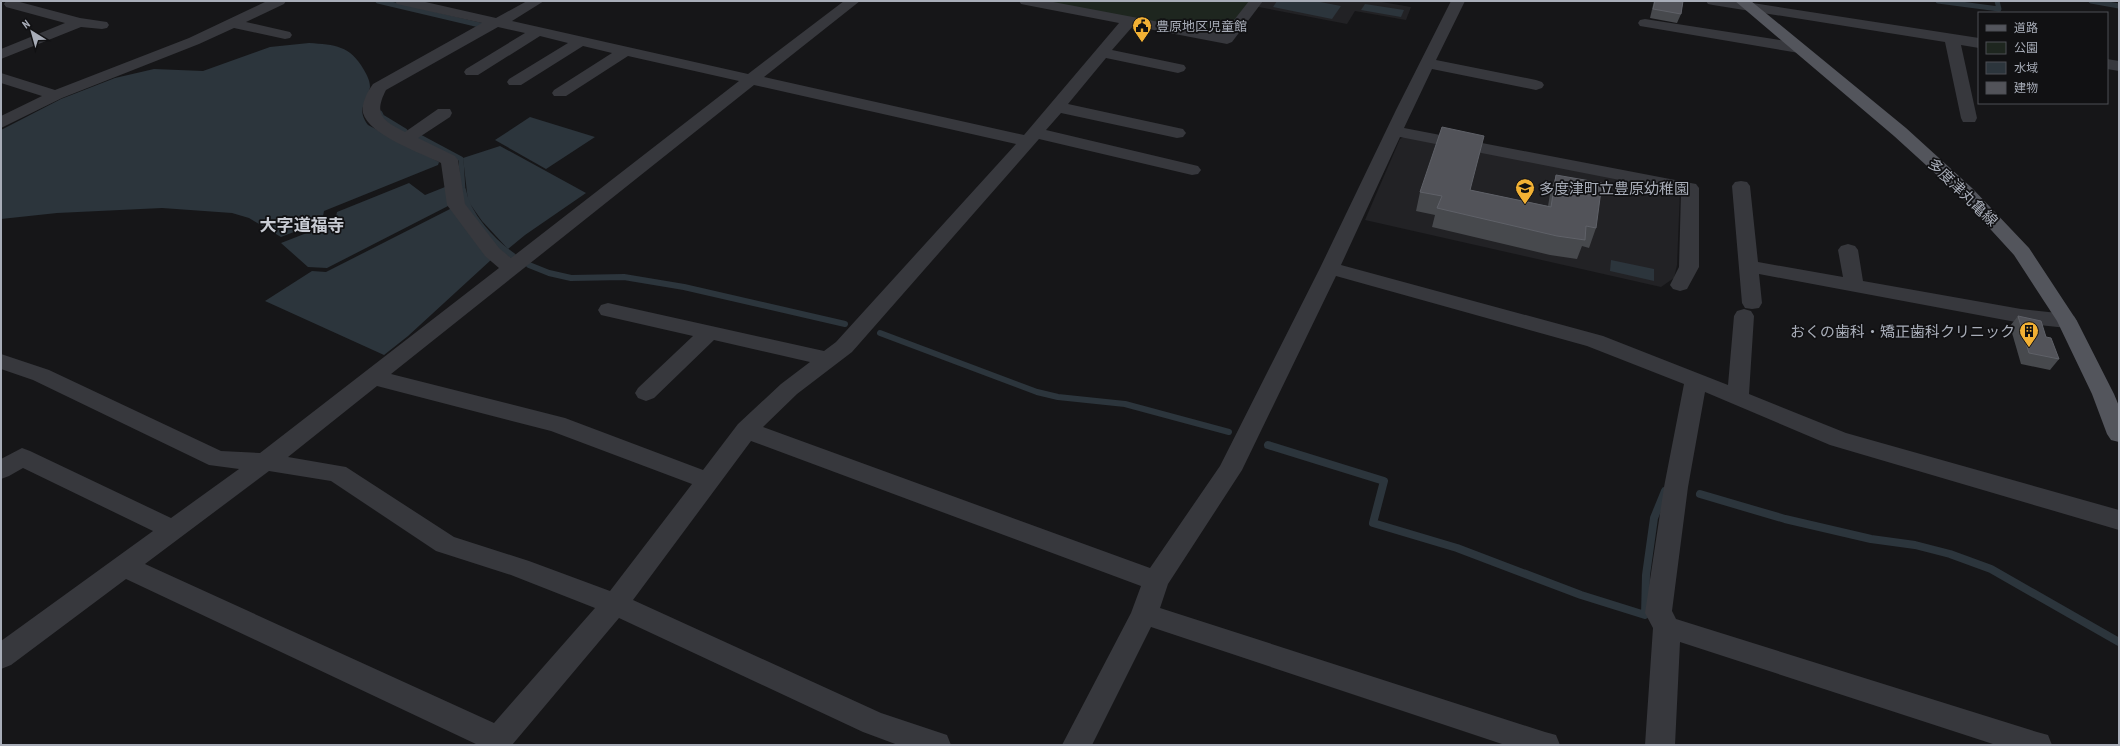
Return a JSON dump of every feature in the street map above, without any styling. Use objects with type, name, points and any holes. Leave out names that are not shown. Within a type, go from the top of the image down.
[{"type":"main road","name":"多度津丸亀線","points":[[1746,4],[1900,132],[1966,192],[2022,252],[2067,321],[2103,394],[2119,434]]},
{"type":"street","points":[[1,123],[56,95],[194,40],[279,1]]},
{"type":"street","points":[[402,1],[750,80],[1192,170]]},
{"type":"street","points":[[511,268],[492,252],[456,205],[449,160],[382,127],[375,121],[370,113],[372,100],[379,87],[494,22],[504,20],[537,1]]},
{"type":"street","points":[[3,653],[174,530],[265,462],[750,80],[853,1]]},
{"type":"street","points":[[1026,1],[1227,39],[1256,1]]},
{"type":"street","points":[[1077,745],[1144,614],[1156,581],[1230,470],[1330,268],[1458,1]]},
{"type":"street","points":[[1713,1],[1746,4],[1978,43]]},
{"type":"street","points":[[11,5],[79,22],[102,25]]},
{"type":"street","points":[[124,566],[496,742],[615,604],[746,430],[789,389],[844,346],[1032,137],[1129,21]]},
{"type":"street","points":[[1,54],[79,22]]},
{"type":"street","points":[[231,23],[286,35]]},
{"type":"street","points":[[1645,23],[1799,48]]},
{"type":"street","points":[[472,72],[537,32]]},
{"type":"street","points":[[1952,39],[1969,118]]},
{"type":"street","points":[[515,82],[579,42]]},
{"type":"street","points":[[560,93],[624,52]]},
{"type":"street","points":[[1103,53],[1178,68]]},
{"type":"street","points":[[1427,63],[1536,85]]},
{"type":"street","points":[[2108,64],[2119,66]]},
{"type":"street","points":[[1,78],[56,95]]},
{"type":"street","points":[[1057,107],[1176,133]]},
{"type":"street","points":[[406,139],[444,113]]},
{"type":"street","points":[[1395,131],[1690,188],[1689,267],[1680,285]]},
{"type":"street","points":[[1738,397],[1748,310],[1748,266],[1741,186]]},
{"type":"street","points":[[1848,250],[1854,285]]},
{"type":"street","points":[[1748,266],[2021,316],[2067,321]]},
{"type":"street","points":[[1330,268],[1595,341],[1696,380],[1838,439],[2119,520]]},
{"type":"street","points":[[608,310],[827,359]]},
{"type":"street","points":[[646,393],[709,333]]},
{"type":"street","points":[[1,361],[41,375],[217,459],[265,462],[337,473],[386,507],[445,544],[520,568],[615,604],[872,723],[936,745]]},
{"type":"street","points":[[372,377],[557,424],[708,481]]},
{"type":"street","points":[[1660,745],[1667,627],[1658,613],[1676,487],[1696,380]]},
{"type":"street","points":[[746,430],[1156,581]]},
{"type":"street","points":[[1,470],[22,457],[174,530]]},
{"type":"street","points":[[1144,614],[1545,745]]},
{"type":"street","points":[[1667,627],[2038,745]]},
{"type":"shaded area","points":[[1040,1],[1376,1],[1411,7],[1406,20],[1355,11],[1347,24],[1248,5]]},
{"type":"shaded area","name":"多度津町立豊原幼稚園","points":[[1406,136],[1680,191],[1677,265],[1674,278],[1661,287],[1365,220],[1400,139]]},
{"type":"green space","points":[[1041,1],[1250,1],[1226,34],[1222,35]]},
{"type":"water","points":[[1277,1],[1315,1],[1341,6],[1332,19],[1273,7]]},
{"type":"water","points":[[1365,4],[1404,10],[1401,17],[1361,10]]},
{"type":"water","points":[[309,43],[341,48],[353,56],[364,70],[370,87],[362,109],[364,119],[368,125],[439,162],[438,165],[324,211],[322,221],[281,237],[249,218],[232,213],[162,208],[57,213],[1,219],[1,130],[61,99],[115,78],[154,69],[203,71],[270,47]]},
{"type":"water","points":[[530,117],[595,137],[546,169],[495,140]]},
{"type":"water","points":[[500,146],[586,193],[525,235],[508,249],[482,221],[468,201],[463,158]]},
{"type":"water","points":[[409,183],[425,195],[445,187],[450,205],[327,268],[308,267],[281,243],[335,222],[337,212]]},
{"type":"water","points":[[452,208],[492,259],[408,336],[384,355],[265,301],[312,271],[326,272]]},
{"type":"water","points":[[1611,260],[1654,269],[1654,281],[1610,271]]},
{"type":"building","points":[[1655,1],[1683,1],[1681,14],[1653,9]]},
{"type":"building","points":[[1442,127],[1484,136],[1470,190],[1551,207],[1556,175],[1602,183],[1596,228],[1586,226],[1585,240],[1557,236],[1437,208],[1442,196],[1420,192]]},
{"type":"building","points":[[2018,316],[2041,321],[2046,337],[2051,338],[2059,359],[2029,353]]},
{"type":"waterway","points":[[378,1],[484,26]]},
{"type":"waterway","points":[[1938,1],[1999,9],[1997,1]]},
{"type":"waterway","points":[[2091,1],[2119,6]]},
{"type":"waterway","points":[[380,113],[382,117],[405,131]]},
{"type":"waterway","points":[[418,136],[461,159],[463,191]]},
{"type":"waterway","points":[[463,190],[465,199],[475,218],[489,236],[513,256]]},
{"type":"waterway","points":[[529,265],[549,273],[571,278],[624,277],[684,287],[845,324]]},
{"type":"waterway","points":[[880,333],[1037,392],[1058,397],[1125,404],[1229,432]]},
{"type":"waterway","points":[[1268,445],[1384,481],[1373,523],[1457,548],[1581,595],[1645,615],[1646,575],[1654,518],[1665,491]]},
{"type":"waterway","points":[[1700,494],[1785,519],[1871,539],[1915,545],[1950,554],[1991,569],[2119,642]]},
{"type":"place","name":"豊原地区児童館","points":[[1142,43]]},
{"type":"place","name":"多度津町立豊原幼稚園","points":[[1525,205]]},
{"type":"place","name":"おくの歯科・矯正歯科クリニック","points":[[2029,348]]},
{"type":"district","name":"大字道福寺","points":[[302,225]]}]
